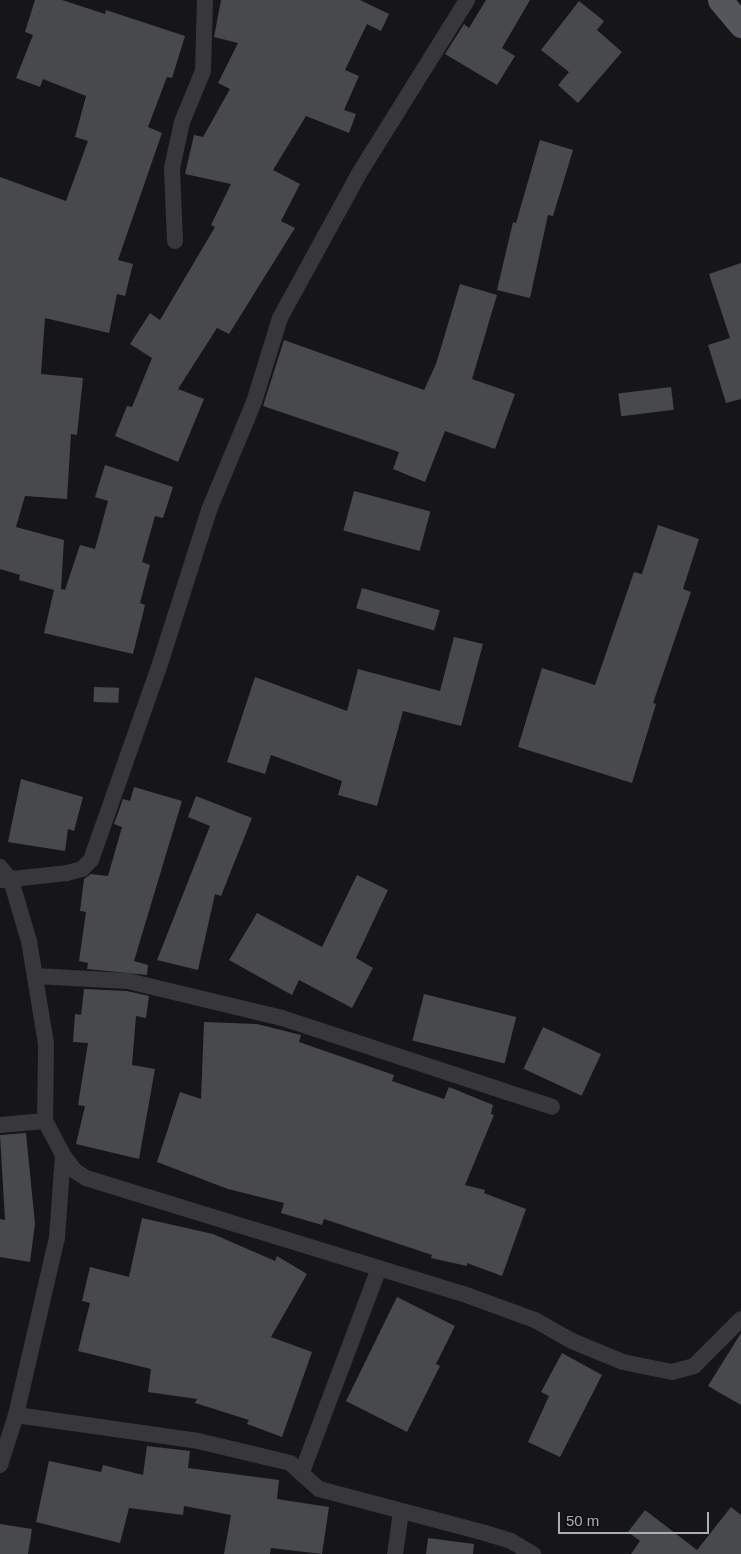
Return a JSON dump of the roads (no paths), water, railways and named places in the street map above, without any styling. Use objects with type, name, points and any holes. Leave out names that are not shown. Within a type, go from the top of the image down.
[{"type":"main road","points":[[720,0],[741,25]]},
{"type":"street","points":[[175,241],[172,168],[182,122],[204,71],[205,0]]},
{"type":"street","points":[[6,880],[67,873],[82,869],[91,860],[158,670],[209,510],[254,402],[280,318],[360,172],[467,0]]},
{"type":"street","points":[[0,867],[29,941],[46,1044],[45,1121],[63,1155],[75,1171],[86,1178],[379,1268],[535,1320],[572,1341],[623,1362],[672,1372],[694,1366],[741,1319]]},
{"type":"street","points":[[35,976],[128,981],[282,1018],[552,1107]]},
{"type":"street","points":[[0,1125],[45,1121]]},
{"type":"street","points":[[0,1465],[16,1415],[57,1238],[63,1155]]},
{"type":"street","points":[[302,1472],[379,1268]]},
{"type":"street","points":[[16,1415],[198,1441],[290,1463],[302,1472],[306,1480],[319,1489],[502,1539],[533,1554]]},
{"type":"street","points":[[395,1554],[401,1512]]}]
